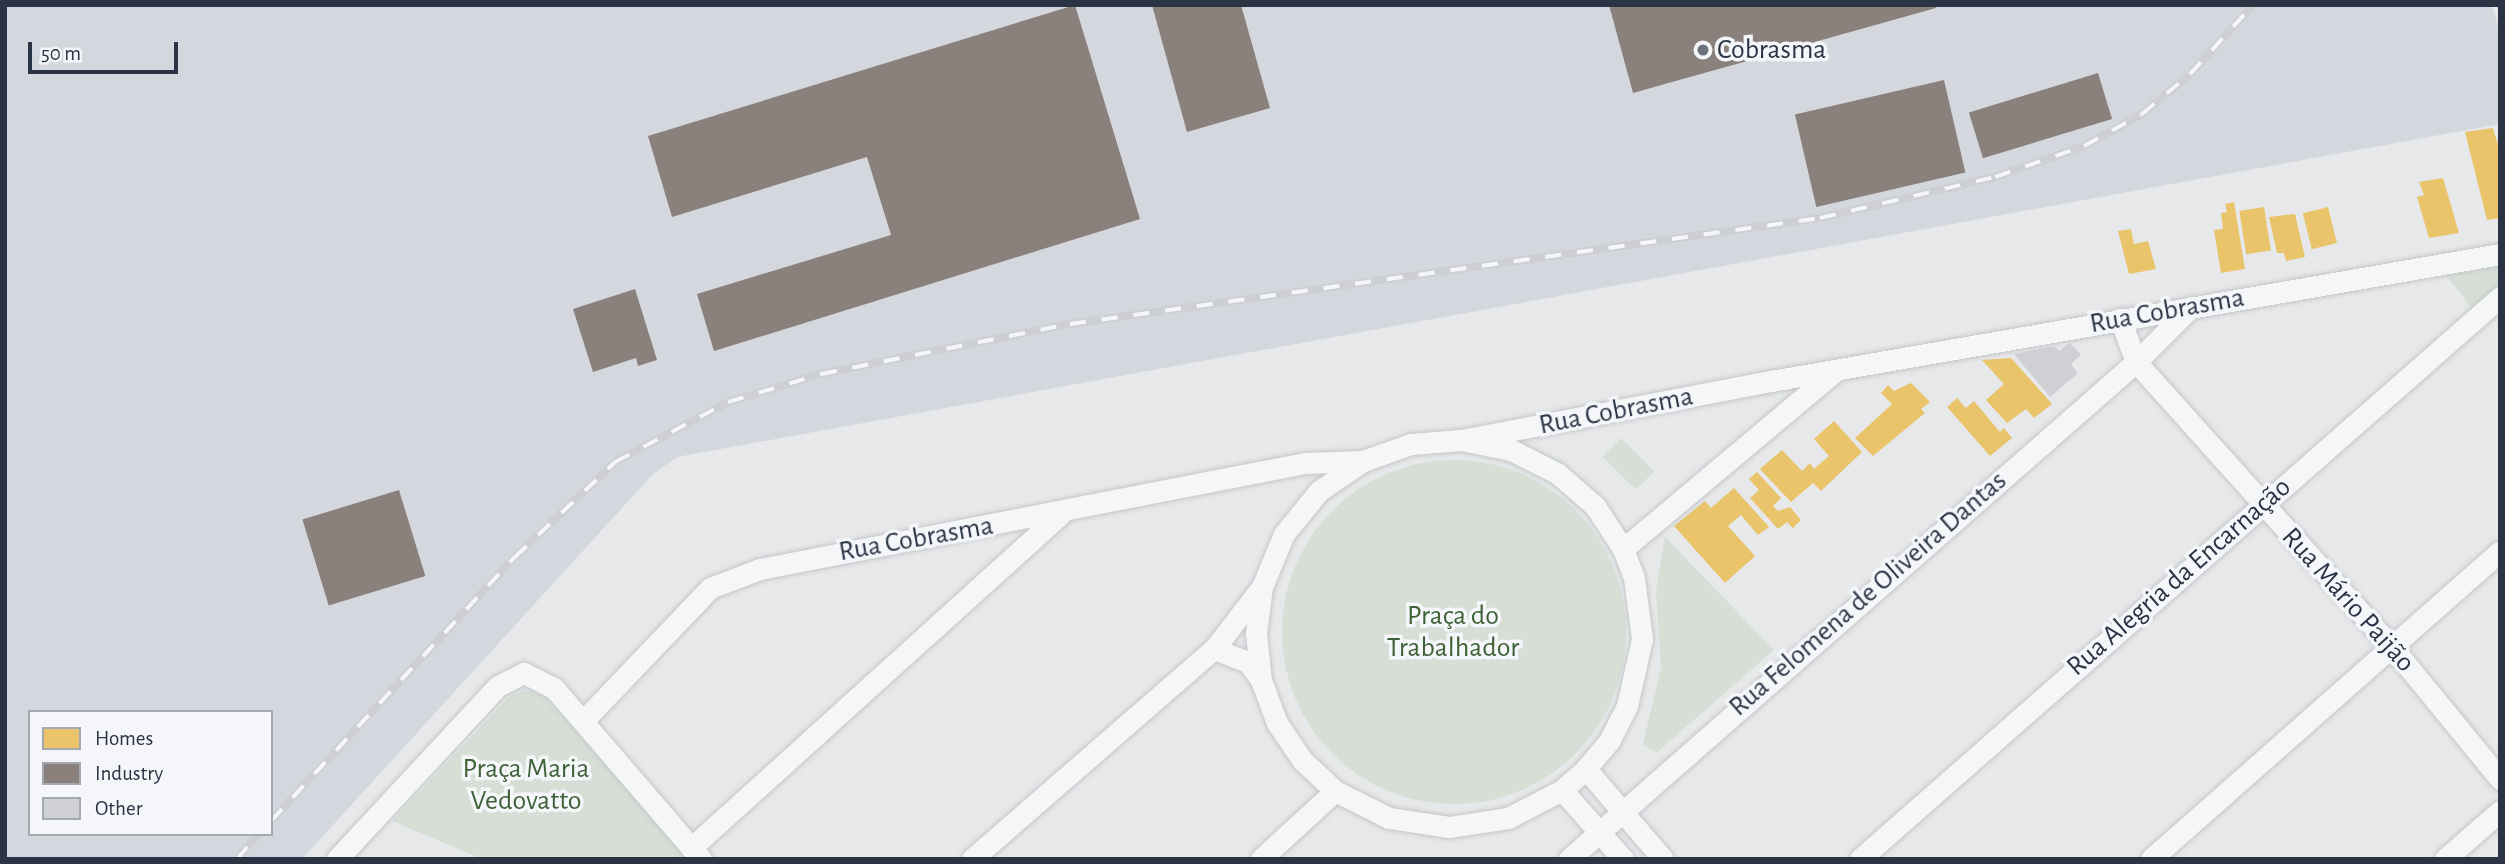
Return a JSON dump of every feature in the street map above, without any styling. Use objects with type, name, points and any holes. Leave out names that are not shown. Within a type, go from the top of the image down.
[{"type":"street","name":"Rua Cobrasma","points":[[1461,440],[1771,381],[2500,254]]},
{"type":"street","name":"Rua Alegria da Encarnação","points":[[1860,859],[2261,504],[2500,297]]},
{"type":"street","name":"Rua Felomena de Oliveira Dantas","points":[[1569,859],[2136,362],[2190,307]]},
{"type":"street","points":[[2120,319],[2136,362]]},
{"type":"street","name":"Rua Mário Paijão","points":[[2136,362],[2392,647],[2500,779]]},
{"type":"street","name":"Rua Cobrasma","points":[[1623,549],[1835,371]]},
{"type":"street","points":[[1771,381],[1780,400],[1776,418]]},
{"type":"street","points":[[1214,649],[1248,662],[1261,680],[1289,741],[1302,760],[1335,791],[1389,818],[1448,827],[1508,818],[1562,790],[1586,769],[1610,740],[1628,706],[1638,670],[1640,608],[1623,549],[1595,506],[1557,473],[1511,450],[1461,440],[1411,444],[1363,461],[1319,491],[1284,534],[1262,587],[1256,633],[1261,680]]},
{"type":"street","name":"Rua Cobrasma","points":[[583,722],[710,588],[760,569],[1063,513],[1305,463],[1363,461]]},
{"type":"street","points":[[1305,463],[1319,491]]},
{"type":"street","points":[[337,859],[498,686],[524,673],[554,688],[696,853],[1063,513]]},
{"type":"street","points":[[2151,859],[2500,551]]},
{"type":"street","points":[[972,859],[1214,649],[1262,587]]},
{"type":"street","points":[[1586,769],[1663,859]]},
{"type":"street","points":[[1562,790],[1623,859]]},
{"type":"street","points":[[1261,859],[1335,791]]},
{"type":"street","points":[[2445,859],[2500,811]]},
{"type":"shaded area","points":[[5,5],[2492,5],[2500,34],[2500,124],[677,457],[653,474],[302,859],[5,859]]},
{"type":"green space","points":[[2500,267],[2500,291],[2475,312],[2446,275]]},
{"type":"green space","points":[[1621,438],[1654,471],[1636,490],[1603,456]]},
{"type":"green space","name":"Praça do Trabalhador","points":[[1454,460],[1487,464],[1520,473],[1563,499],[1587,523],[1613,566],[1622,599],[1626,632],[1622,665],[1613,698],[1587,741],[1563,765],[1520,791],[1487,800],[1454,804],[1421,800],[1388,791],[1345,765],[1321,741],[1295,698],[1286,665],[1282,632],[1286,599],[1295,566],[1321,523],[1345,499],[1388,473],[1421,464]]},
{"type":"green space","points":[[1665,537],[1774,650],[1656,753],[1643,744],[1661,668],[1656,590]]},
{"type":"green space","name":"Praça Maria Vedovatto","points":[[527,690],[546,698],[690,859],[482,859],[392,821],[511,695]]},
{"type":"building: Homes","points":[[2493,128],[2500,152],[2500,218],[2487,220],[2465,132]]},
{"type":"building: Homes","points":[[2443,178],[2459,233],[2429,238],[2417,197],[2424,195],[2419,182]]},
{"type":"building: Homes","points":[[2234,202],[2245,269],[2221,273],[2214,230],[2223,229],[2221,213],[2227,212],[2225,204]]},
{"type":"building: Homes","points":[[2264,207],[2271,250],[2246,254],[2239,211]]},
{"type":"building: Homes","points":[[2328,207],[2337,243],[2312,249],[2303,213]]},
{"type":"building: Homes","points":[[2295,214],[2305,257],[2286,261],[2284,253],[2277,253],[2269,217]]},
{"type":"building: Homes","points":[[2131,229],[2134,244],[2148,241],[2156,269],[2129,274],[2118,231]]},
{"type":"building: Homes","points":[[2011,358],[2052,404],[2034,418],[2026,409],[2007,423],[1986,400],[2004,384],[1982,360]]},
{"type":"building: Homes","points":[[1911,383],[1930,402],[1921,409],[1925,413],[1873,456],[1855,438],[1892,404],[1881,393],[1888,385],[1894,391]]},
{"type":"building: Homes","points":[[1957,398],[1966,408],[1974,401],[2000,432],[2004,428],[2012,438],[1990,456],[1947,407]]},
{"type":"building: Homes","points":[[1834,421],[1862,452],[1821,491],[1813,483],[1791,502],[1760,469],[1782,450],[1802,471],[1810,463],[1814,469],[1829,456],[1814,439]]},
{"type":"building: Homes","points":[[1757,472],[1781,498],[1773,506],[1778,511],[1790,507],[1801,520],[1793,528],[1787,522],[1778,529],[1750,498],[1759,490],[1749,479]]},
{"type":"building: Homes","points":[[1734,488],[1769,527],[1758,535],[1741,515],[1728,526],[1755,556],[1725,583],[1674,526],[1705,501],[1711,508]]},
{"type":"building: Industry","points":[[1075,5],[1140,219],[714,351],[697,294],[891,235],[867,157],[672,217],[648,136]]},
{"type":"building: Industry","points":[[1152,5],[1241,5],[1270,108],[1187,132]]},
{"type":"building: Industry","name":"Cobrasma","points":[[1609,5],[1935,5],[1936,8],[1633,93]]},
{"type":"building: Industry","points":[[2098,73],[2112,119],[1983,158],[1969,112]]},
{"type":"building: Industry","points":[[1944,80],[1965,173],[1816,207],[1795,114]]},
{"type":"building: Industry","points":[[635,289],[657,360],[638,366],[636,358],[593,372],[573,309]]},
{"type":"building: Industry","points":[[399,490],[425,576],[329,606],[302,520]]},
{"type":"building: Other","points":[[2070,343],[2081,355],[2071,364],[2078,373],[2050,397],[2014,354],[2054,346],[2059,351]]},
{"type":"railway","points":[[273,819],[515,557],[615,462],[728,402],[821,374],[1070,324],[1820,218],[1995,177],[2084,146],[2142,114],[2190,74],[2253,5]]},
{"type":"railway","points":[[237,859],[257,836]]},
{"type":"place","name":"Cobrasma","points":[[1703,50]]}]
